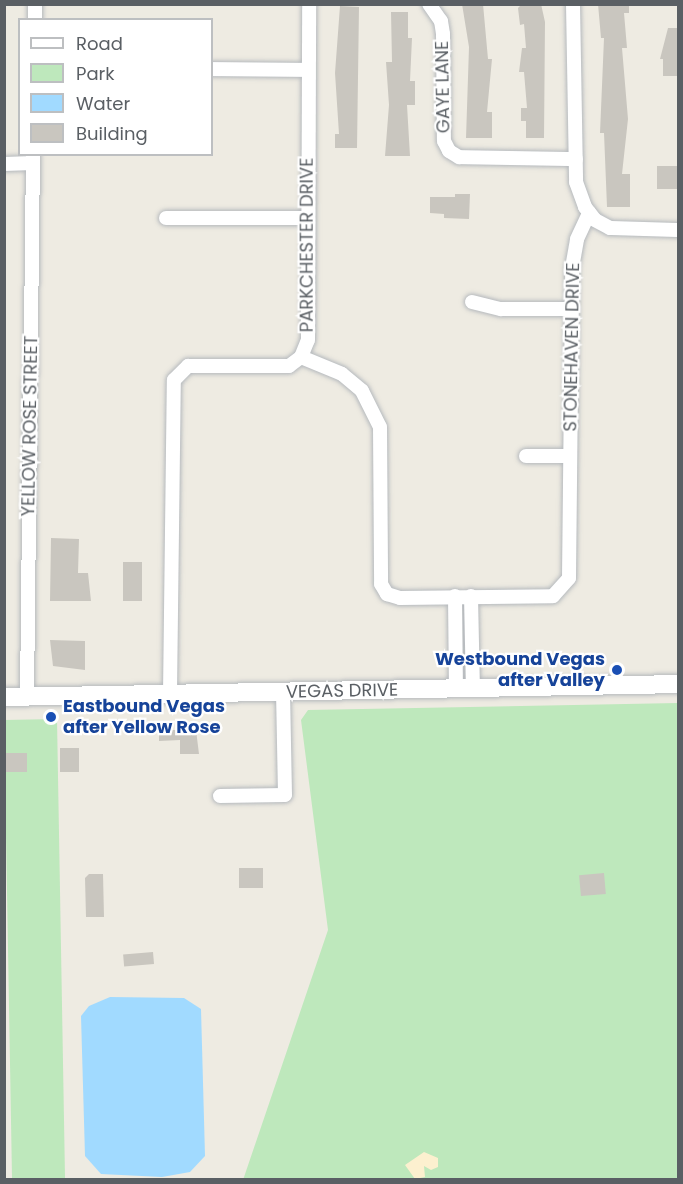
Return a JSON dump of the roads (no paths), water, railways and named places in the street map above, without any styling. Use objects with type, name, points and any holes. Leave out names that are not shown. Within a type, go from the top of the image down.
[{"type":"main road","name":"VEGAS DRIVE","points":[[4,697],[678,684]]},
{"type":"street","name":"PARKCHESTER DRIVE","points":[[170,694],[174,380],[188,366],[289,366],[301,357],[308,340],[309,4]]},
{"type":"street","name":"GAYE LANE","points":[[429,4],[441,21],[443,34],[444,141],[450,151],[459,157],[576,159]]},
{"type":"street","points":[[573,4],[576,182],[590,213],[610,228],[678,230]]},
{"type":"street","points":[[213,69],[308,70]]},
{"type":"street","points":[[4,164],[33,159]]},
{"type":"street","name":"YELLOW ROSE STREET","points":[[27,697],[33,159]]},
{"type":"street","name":"STONEHAVEN DRIVE","points":[[471,596],[553,596],[564,588],[568,578],[571,309],[577,239],[590,213]]},
{"type":"street","points":[[166,218],[307,218]]},
{"type":"street","points":[[472,302],[501,309],[571,309]]},
{"type":"street","points":[[301,357],[342,374],[362,391],[380,427],[381,584],[387,594],[400,598],[471,596],[464,688]]},
{"type":"street","points":[[526,456],[570,456]]},
{"type":"street","points":[[455,596],[464,688]]},
{"type":"street","points":[[220,796],[285,795],[283,692]]},
{"type":"water","points":[[110,997],[184,998],[201,1009],[205,1156],[190,1172],[162,1177],[101,1174],[85,1156],[81,1016],[89,1006]]},
{"type":"place","name":"Westbound Vegas after Valley","points":[[617,670]]},
{"type":"place","name":"Eastbound Vegas after Yellow Rose","points":[[51,717]]}]
